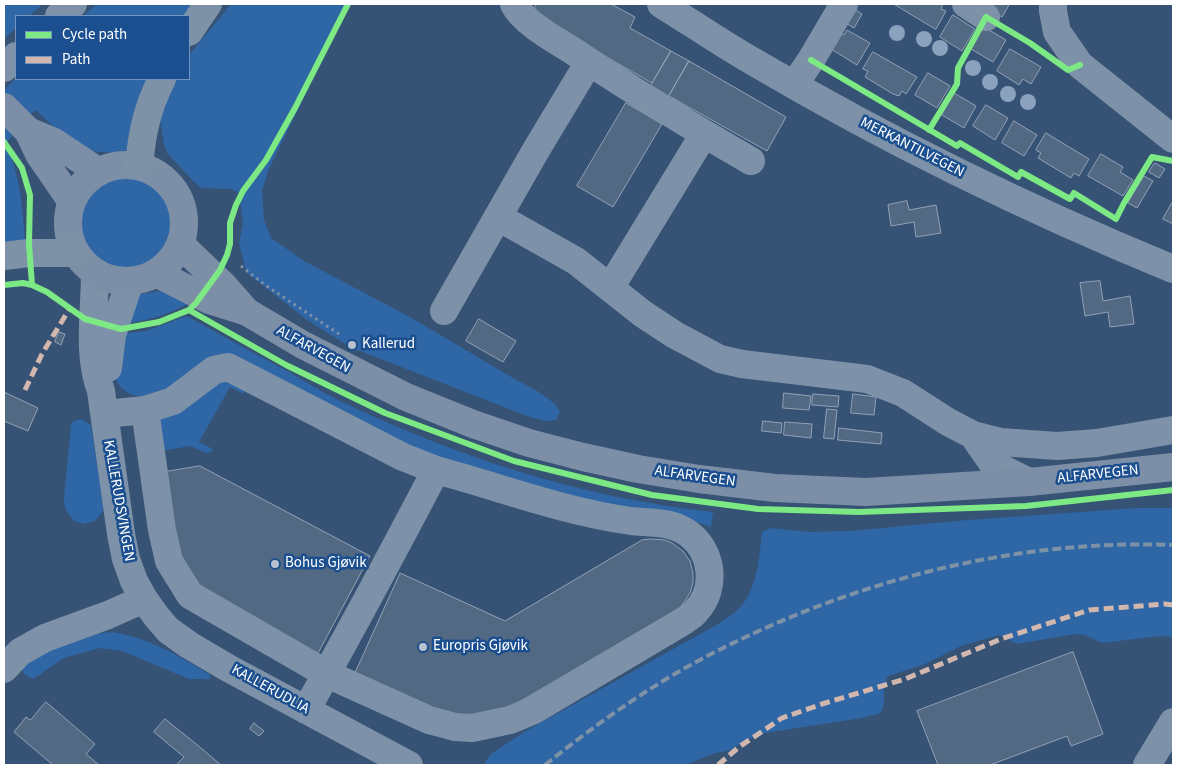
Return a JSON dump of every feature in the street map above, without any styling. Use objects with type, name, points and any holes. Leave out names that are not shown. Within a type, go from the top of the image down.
[{"type":"highway","points":[[61,15],[74,4]]},
{"type":"highway","points":[[190,31],[208,4]]},
{"type":"highway","points":[[4,68],[15,57]]},
{"type":"highway","points":[[139,166],[144,126],[149,108],[162,80]]},
{"type":"highway","points":[[4,256],[76,253]]},
{"type":"main road","points":[[4,107],[26,129],[39,154],[72,202]]},
{"type":"main road","points":[[26,129],[54,142],[99,172]]},
{"type":"main road","points":[[118,165],[139,166],[153,170],[165,179],[178,196],[184,216],[184,231],[181,245],[171,261],[148,277],[130,281],[106,278],[85,264],[76,253],[68,228],[69,212],[78,190],[87,179],[118,165]]},
{"type":"main road","name":"ALFARVEGEN","points":[[181,245],[224,286],[247,312]]},
{"type":"main road","name":"ALFARVEGEN","points":[[156,273],[209,300],[247,312],[303,345],[406,397],[473,424],[529,443],[582,457],[699,479],[775,488],[866,492],[1029,482],[1173,467]]},
{"type":"street","points":[[514,4],[518,11],[532,23],[589,62],[751,161]]},
{"type":"street","name":"MERKANTILVEGEN","points":[[661,4],[753,62],[902,144],[1032,208],[1173,269]]},
{"type":"street","points":[[794,85],[844,4]]},
{"type":"street","points":[[1054,4],[1053,12],[1057,32],[1080,65],[1173,139]]},
{"type":"street","points":[[444,311],[589,62]]},
{"type":"street","points":[[610,288],[704,134]]},
{"type":"street","points":[[498,217],[576,260],[643,314],[675,335],[720,359],[742,364],[867,379],[903,393],[948,422],[973,435],[1000,442],[1057,446],[1097,444],[1173,430]]},
{"type":"street","name":"KALLERUDSVINGEN","points":[[95,272],[93,361],[95,376],[103,402],[126,559],[134,581],[144,599]]},
{"type":"street","points":[[130,281],[112,335],[103,402],[144,410],[174,401],[214,370],[228,367],[403,457],[436,470],[491,484],[552,504],[630,521],[666,524],[677,527],[690,534],[706,556],[710,570],[709,586],[705,598],[697,610],[684,621],[534,710],[510,720],[472,728],[455,727],[429,720],[327,674],[190,594],[169,560],[162,530],[144,410]]},
{"type":"street","points":[[973,435],[993,464],[1029,482]]},
{"type":"street","points":[[306,710],[436,470]]},
{"type":"street","points":[[4,669],[20,652],[45,638],[108,615],[144,599]]},
{"type":"street","name":"KALLERUDLIA","points":[[144,599],[168,630],[189,645],[409,765]]},
{"type":"street","points":[[1147,765],[1173,722]]},
{"type":"path","points":[[235,261],[265,285],[339,334]]},
{"type":"shaded area","points":[[4,4],[43,4],[30,15],[15,15],[15,29],[4,39]]},
{"type":"shaded area","points":[[97,4],[194,4],[187,15],[84,15]]},
{"type":"shaded area","points":[[231,4],[351,4],[268,171],[262,191],[264,220],[271,238],[304,261],[410,317],[539,392],[555,404],[560,412],[556,420],[546,421],[527,416],[350,347],[307,320],[246,272],[239,243],[243,223],[239,193],[231,189],[202,188],[168,154],[164,145],[158,106],[170,80],[190,80],[190,54]]},
{"type":"shaded area","points":[[15,79],[149,80],[131,145],[127,150],[98,152],[86,149],[75,144],[35,110],[5,144],[18,180],[25,245],[4,248],[4,90]]},
{"type":"shaded area","points":[[127,176],[144,180],[159,190],[169,205],[173,222],[169,239],[159,254],[144,264],[127,268],[110,264],[95,254],[85,239],[81,222],[85,205],[95,190],[110,180]]},
{"type":"shaded area","points":[[161,291],[192,301],[162,315],[129,323],[138,296]]},
{"type":"shaded area","points":[[187,316],[340,401],[429,440],[522,472],[616,497],[664,506],[713,512],[711,527],[673,514],[576,501],[441,459],[391,438],[198,372],[161,392],[151,395],[131,394],[121,388],[114,373],[120,334],[146,331]]},
{"type":"shaded area","points":[[224,379],[245,387],[244,394],[230,387],[199,442],[213,449],[211,452],[206,453],[191,446],[160,451],[153,423]]},
{"type":"shaded area","points":[[81,419],[91,425],[104,510],[95,521],[84,524],[74,521],[64,504],[71,425],[74,421]]},
{"type":"shaded area","points":[[1137,508],[1173,508],[1173,637],[1160,636],[1102,643],[1085,635],[1075,634],[1017,644],[999,635],[961,646],[925,664],[888,676],[881,713],[862,718],[765,733],[747,740],[731,750],[712,754],[686,765],[486,765],[485,762],[491,754],[524,732],[718,624],[735,612],[748,596],[755,579],[762,532],[771,528],[809,532],[850,531],[967,520]]},
{"type":"shaded area","points":[[111,632],[137,638],[163,648],[210,675],[210,679],[189,679],[122,651],[100,648],[64,658],[33,679],[25,675],[22,669],[33,659],[78,636]]},
{"type":"building","points":[[537,4],[611,4],[635,17],[630,28],[671,51],[652,83],[531,14]]},
{"type":"building","points":[[894,4],[943,4],[941,9],[946,11],[936,29]]},
{"type":"building","points":[[983,4],[1008,4],[1009,5],[1002,17]]},
{"type":"building","points":[[853,8],[862,14],[854,28],[844,22]]},
{"type":"building","points":[[953,15],[975,29],[962,51],[940,37]]},
{"type":"building","points":[[984,27],[1006,40],[993,62],[971,49]]},
{"type":"building","points":[[836,30],[844,35],[847,30],[870,43],[857,65],[826,46]]},
{"type":"building","points":[[1010,49],[1041,67],[1031,84],[1023,79],[1019,85],[997,71]]},
{"type":"building","points":[[671,51],[689,61],[664,104],[646,94]]},
{"type":"building","points":[[873,52],[917,77],[906,94],[902,91],[899,96],[893,94],[865,77],[868,71],[863,69]]},
{"type":"building","points":[[689,61],[786,117],[767,151],[669,96]]},
{"type":"building","points":[[928,73],[950,86],[937,108],[915,95]]},
{"type":"building","points":[[954,93],[976,106],[964,128],[942,115]]},
{"type":"building","points":[[626,103],[662,124],[613,207],[577,186]]},
{"type":"building","points":[[986,105],[1008,118],[995,140],[973,126]]},
{"type":"building","points":[[1014,121],[1037,135],[1024,156],[1002,143]]},
{"type":"building","points":[[1046,133],[1089,159],[1079,176],[1074,173],[1071,178],[1038,158],[1041,153],[1036,150]]},
{"type":"building","points":[[1101,154],[1123,167],[1120,172],[1133,180],[1123,196],[1088,176]]},
{"type":"building","points":[[1155,163],[1165,169],[1159,178],[1149,172]]},
{"type":"building","points":[[1144,176],[1153,181],[1137,208],[1128,203]]},
{"type":"building","points":[[907,201],[909,210],[936,205],[941,233],[916,237],[914,222],[891,226],[888,205]]},
{"type":"building","points":[[1173,201],[1173,224],[1163,219]]},
{"type":"building","points":[[1100,281],[1103,301],[1130,296],[1134,324],[1110,327],[1108,312],[1085,316],[1080,283]]},
{"type":"building","points":[[479,319],[516,341],[503,362],[466,341]]},
{"type":"building","points":[[59,332],[65,334],[61,345],[55,342]]},
{"type":"building","points":[[4,392],[38,408],[28,431],[4,421]]},
{"type":"building","points":[[784,393],[811,396],[809,410],[783,408]]},
{"type":"building","points":[[813,394],[839,396],[838,407],[812,405]]},
{"type":"building","points":[[853,394],[876,397],[874,415],[851,413]]},
{"type":"building","points":[[827,409],[837,410],[834,439],[824,438]]},
{"type":"building","points":[[763,421],[782,423],[781,433],[762,431]]},
{"type":"building","points":[[785,422],[812,424],[811,438],[784,435]]},
{"type":"building","points":[[839,428],[882,433],[881,444],[838,440]]},
{"type":"building","name":"Bohus Gjøvik","points":[[200,466],[370,556],[317,655],[200,589],[178,550],[165,472]]},
{"type":"building","points":[[642,540],[665,540],[672,543],[683,551],[690,561],[693,583],[690,593],[681,607],[507,709],[463,717],[423,707],[354,675],[400,573],[505,621]]},
{"type":"building","points":[[1073,652],[1103,734],[1071,746],[1067,736],[990,765],[938,765],[917,711]]},
{"type":"building","points":[[46,702],[95,744],[86,754],[99,765],[53,765],[14,732],[26,717],[30,720]]},
{"type":"building","points":[[165,719],[221,765],[176,765],[184,757],[154,732]]},
{"type":"building","points":[[254,723],[264,731],[259,736],[250,729]]},
{"type":"railway","points":[[545,765],[608,717],[675,674],[721,649],[774,624],[828,602],[941,568],[999,557],[1057,549],[1115,545],[1173,545]]},
{"type":"marked path","points":[[25,390],[42,354],[70,308]]},
{"type":"marked path","points":[[718,765],[739,747],[782,718],[905,679],[1001,639],[1089,610],[1173,605]]},
{"type":"cycle path","points":[[4,285],[23,283],[32,285],[47,292],[85,319],[121,329],[159,322],[189,310],[220,270],[230,244],[230,223],[236,205],[243,191],[266,160],[295,108],[348,4]]},
{"type":"cycle path","points":[[929,130],[957,84],[958,68],[986,17],[1030,43],[1068,70],[1080,65]]},
{"type":"cycle path","points":[[811,60],[957,146],[960,143],[1018,177],[1021,172],[1070,199],[1074,193],[1116,219],[1152,157],[1173,161]]},
{"type":"cycle path","points":[[4,142],[22,168],[30,195],[29,244],[32,285]]},
{"type":"cycle path","points":[[189,310],[286,365],[385,413],[514,461],[652,495],[758,509],[859,512],[1026,506],[1173,490]]},
{"type":"place","name":"Kallerud","points":[[352,345]]},
{"type":"place","name":"Bohus Gjøvik","points":[[275,564]]},
{"type":"place","name":"Europris Gjøvik","points":[[423,647]]}]
